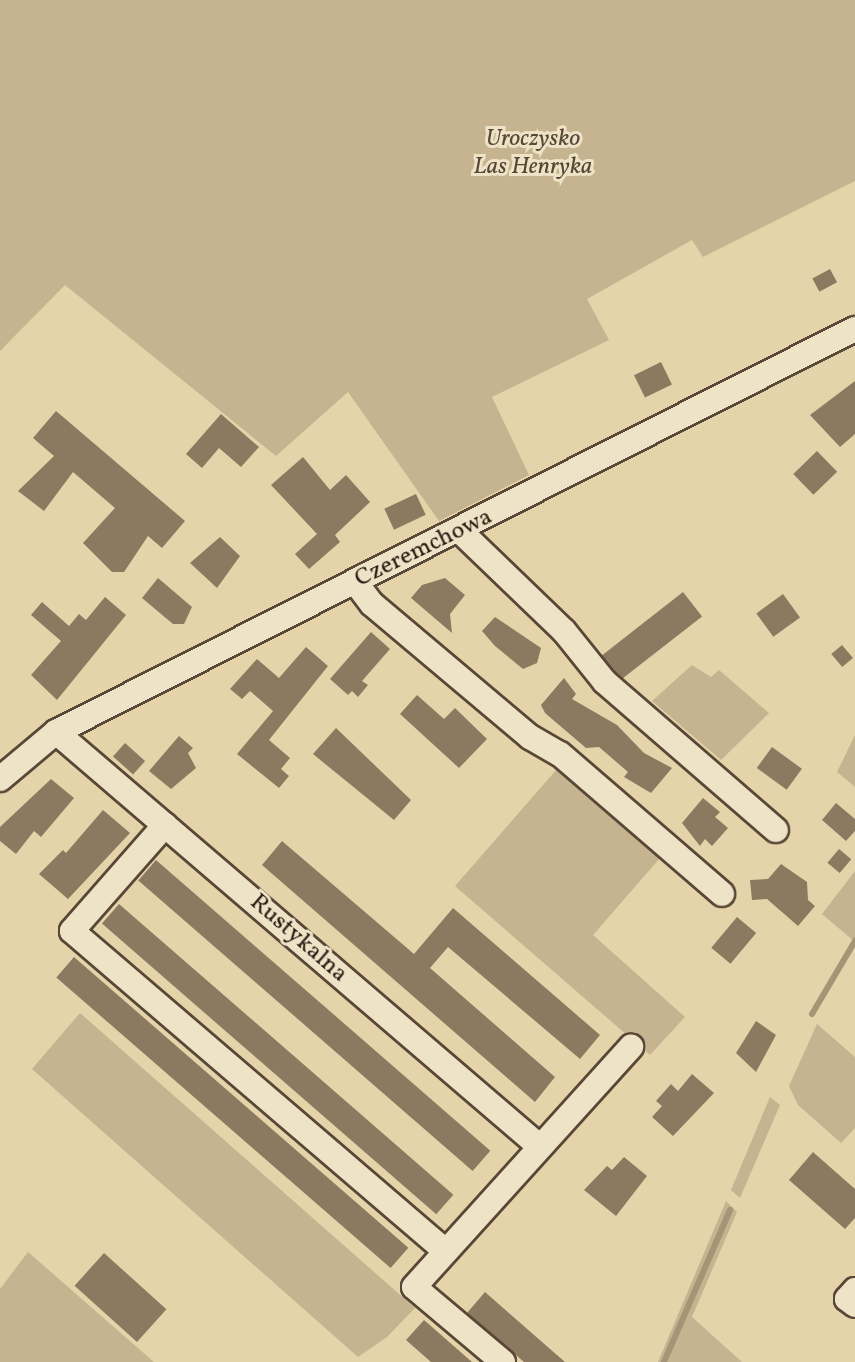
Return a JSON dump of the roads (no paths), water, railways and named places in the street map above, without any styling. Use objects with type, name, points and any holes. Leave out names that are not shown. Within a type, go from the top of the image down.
[{"type":"street","name":"Czeremchowa","points":[[0,779],[56,732],[460,531],[855,328]]},
{"type":"street","points":[[460,531],[564,631],[605,682],[776,830]]},
{"type":"street","points":[[356,583],[372,604],[530,737],[560,754],[722,894]]},
{"type":"street","name":"Rustykalna","points":[[56,732],[539,1146]]},
{"type":"street","points":[[165,825],[72,931],[446,1251]]},
{"type":"street","points":[[503,1362],[414,1287],[539,1146],[631,1047]]},
{"type":"street","points":[[855,1290],[847,1299],[855,1305]]},
{"type":"waterway","points":[[812,1014],[855,941]]},
{"type":"waterway","points":[[664,1362],[730,1210]]},
{"type":"park label","name":"Uroczysko Las Henryka","points":[[533,154]]}]
